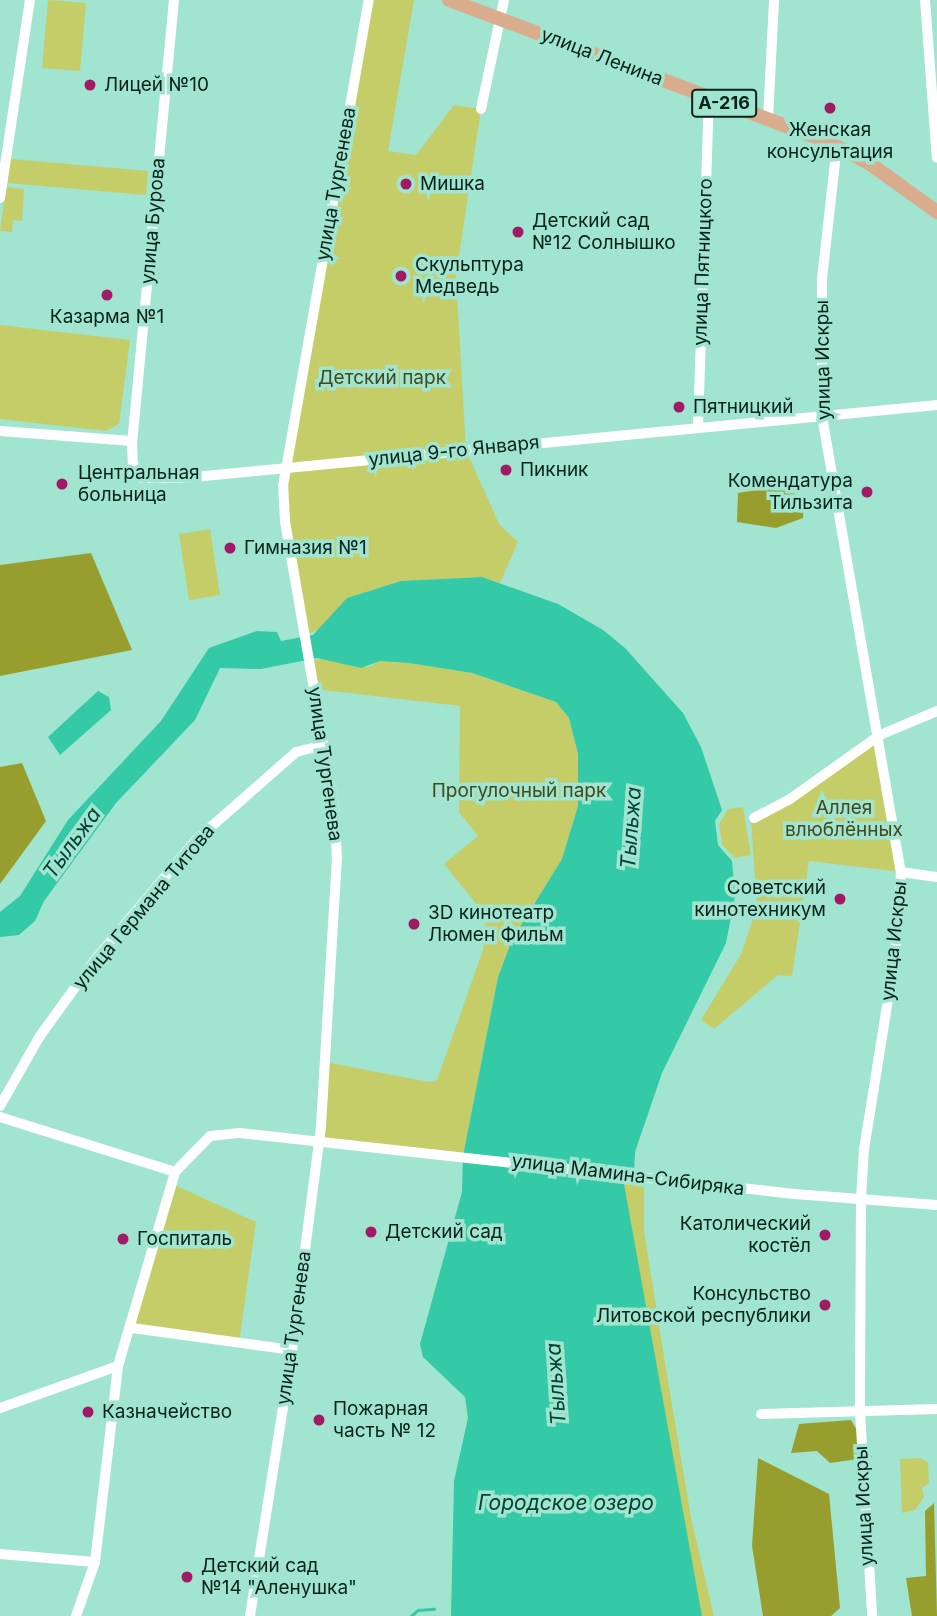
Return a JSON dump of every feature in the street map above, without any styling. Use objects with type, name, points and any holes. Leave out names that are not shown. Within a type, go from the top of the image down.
[{"type":"main road","name":"улица Ленина","points":[[449,0],[837,145],[869,163],[937,212]]},
{"type":"street","points":[[0,198],[30,0]]},
{"type":"street","name":"улица Бурова","points":[[132,441],[174,0]]},
{"type":"street","name":"улица Тургенева","points":[[250,1616],[292,1350],[319,1142],[337,859],[334,805],[285,521],[286,468],[369,0]]},
{"type":"street","points":[[481,109],[504,0]]},
{"type":"street","points":[[768,119],[774,0]]},
{"type":"street","points":[[925,0],[937,158]]},
{"type":"street","name":"улица Пятницкого","points":[[698,426],[709,97]]},
{"type":"street","name":"улица Искры","points":[[837,145],[822,279],[822,416],[880,735],[901,872],[895,956],[864,1149],[861,1199],[860,1411],[872,1616]]},
{"type":"street","name":"улица 9-го Января","points":[[132,441],[133,464],[141,478],[286,468],[698,426],[937,405]]},
{"type":"street","points":[[0,431],[132,441]]},
{"type":"street","points":[[754,818],[790,799],[880,735],[937,711]]},
{"type":"street","name":"улица Германа Титова","points":[[0,1106],[40,1035],[94,961],[196,840],[296,752],[324,746]]},
{"type":"street","points":[[901,872],[937,877]]},
{"type":"street","points":[[0,1117],[175,1172],[132,1328],[118,1366],[95,1562],[76,1616]]},
{"type":"street","name":"улица Мамина-Сибиряка","points":[[175,1172],[209,1136],[226,1132],[446,1153],[642,1178],[937,1205]]},
{"type":"street","points":[[132,1328],[292,1350]]},
{"type":"street","points":[[0,1408],[32,1400],[118,1366]]},
{"type":"street","points":[[761,1414],[937,1409]]},
{"type":"street","points":[[0,1553],[95,1562]]},
{"type":"green space","points":[[48,0],[86,3],[80,71],[42,68]]},
{"type":"green space","name":"Детский парк","points":[[369,0],[414,0],[388,151],[416,155],[454,105],[481,109],[456,276],[466,450],[499,524],[518,542],[500,583],[482,577],[401,581],[347,598],[324,627],[306,635],[285,521],[286,469]]},
{"type":"green space","points":[[11,159],[148,171],[146,195],[7,183]]},
{"type":"green space","points":[[6,187],[24,189],[22,221],[13,220],[12,232],[0,231]]},
{"type":"green space","points":[[0,325],[130,340],[119,424],[106,431],[0,419]]},
{"type":"green space","points":[[210,529],[220,595],[189,600],[179,534]]},
{"type":"green space","name":"Прогулочный парк","points":[[310,659],[339,660],[353,667],[370,667],[379,661],[409,663],[471,673],[556,702],[569,718],[578,754],[578,806],[562,859],[512,940],[498,977],[463,1156],[319,1142],[325,1062],[429,1082],[437,1080],[483,950],[485,925],[482,911],[444,864],[478,836],[459,812],[460,706],[315,689]]},
{"type":"green space","name":"Аллея влюблённых","points":[[880,735],[901,872],[809,861],[792,976],[778,975],[714,1029],[701,1020],[741,954],[757,907],[751,820]]},
{"type":"green space","points":[[743,807],[751,855],[735,858],[722,845],[719,824],[728,809]]},
{"type":"green space","points":[[634,1177],[644,1182],[644,1231],[667,1375],[691,1518],[714,1616],[702,1616],[682,1520],[624,1194],[624,1183]]},
{"type":"green space","points":[[172,1184],[256,1222],[239,1343],[132,1328]]},
{"type":"green space","points":[[921,1458],[928,1463],[929,1483],[922,1488],[924,1497],[915,1510],[902,1513],[900,1459]]},
{"type":"shaded area","points":[[782,486],[804,500],[803,518],[776,528],[737,522],[738,493]]},
{"type":"shaded area","points":[[91,553],[132,650],[0,676],[0,565]]},
{"type":"shaded area","points":[[22,763],[46,821],[0,884],[0,767]]},
{"type":"shaded area","points":[[851,1420],[872,1457],[830,1463],[817,1451],[791,1453],[799,1424]]},
{"type":"shaded area","points":[[758,1458],[829,1494],[840,1608],[831,1616],[763,1616],[752,1546]]},
{"type":"shaded area","points":[[934,1503],[937,1616],[912,1616],[906,1578],[926,1576],[925,1511]]},
{"type":"water","name":"Городское озеро","points":[[482,577],[558,604],[603,630],[625,648],[683,713],[701,747],[722,810],[715,821],[718,845],[732,861],[735,897],[726,943],[662,1073],[635,1152],[634,1177],[624,1184],[702,1616],[451,1616],[454,1481],[468,1418],[465,1397],[423,1357],[420,1344],[462,1192],[463,1156],[498,977],[512,940],[562,859],[578,806],[578,754],[569,718],[556,702],[472,673],[409,663],[380,661],[361,668],[317,658],[261,669],[220,668],[195,720],[116,803],[44,901],[35,921],[19,935],[0,937],[0,912],[20,896],[68,820],[161,721],[209,648],[257,631],[277,632],[281,641],[313,635],[347,598],[401,581]]},
{"type":"water","points":[[98,691],[109,697],[111,710],[60,755],[48,737]]},
{"type":"waterway","points":[[411,1616],[418,1610],[434,1609]]},
{"type":"place","name":"Лицей №10","points":[[90,85]]},
{"type":"place","name":"Женская консультация","points":[[830,108]]},
{"type":"place","name":"Мишка","points":[[406,184]]},
{"type":"place","name":"Детский сад №12 Солнышко","points":[[518,232]]},
{"type":"place","name":"Скульптура Медведь","points":[[401,276]]},
{"type":"place","name":"Казарма №1","points":[[107,295]]},
{"type":"place","name":"Пятницкий","points":[[679,407]]},
{"type":"place","name":"Пикник","points":[[506,470]]},
{"type":"place","name":"Центральная больница","points":[[62,484]]},
{"type":"place","name":"Комендатура Тильзита","points":[[867,492]]},
{"type":"place","name":"Гимназия №1","points":[[230,548]]},
{"type":"place","name":"Советский кинотехникум","points":[[840,899]]},
{"type":"place","name":"3D кинотеатр Люмен Фильм","points":[[414,924]]},
{"type":"place","name":"Детский сад","points":[[371,1232]]},
{"type":"place","name":"Католический костёл","points":[[825,1235]]},
{"type":"place","name":"Госпиталь","points":[[123,1239]]},
{"type":"place","name":"Консульство Литовской республики","points":[[825,1305]]},
{"type":"place","name":"Казначейство","points":[[88,1412]]},
{"type":"place","name":"Пожарная часть № 12","points":[[319,1420]]},
{"type":"place","name":"Детский сад №14 \"Аленушка\"","points":[[187,1577]]},
{"type":"water label","name":"Тыльжа","points":[[631,828]]},
{"type":"water label","name":"Тыльжа","points":[[72,843]]},
{"type":"water label","name":"Тыльжа","points":[[556,1384]]}]
